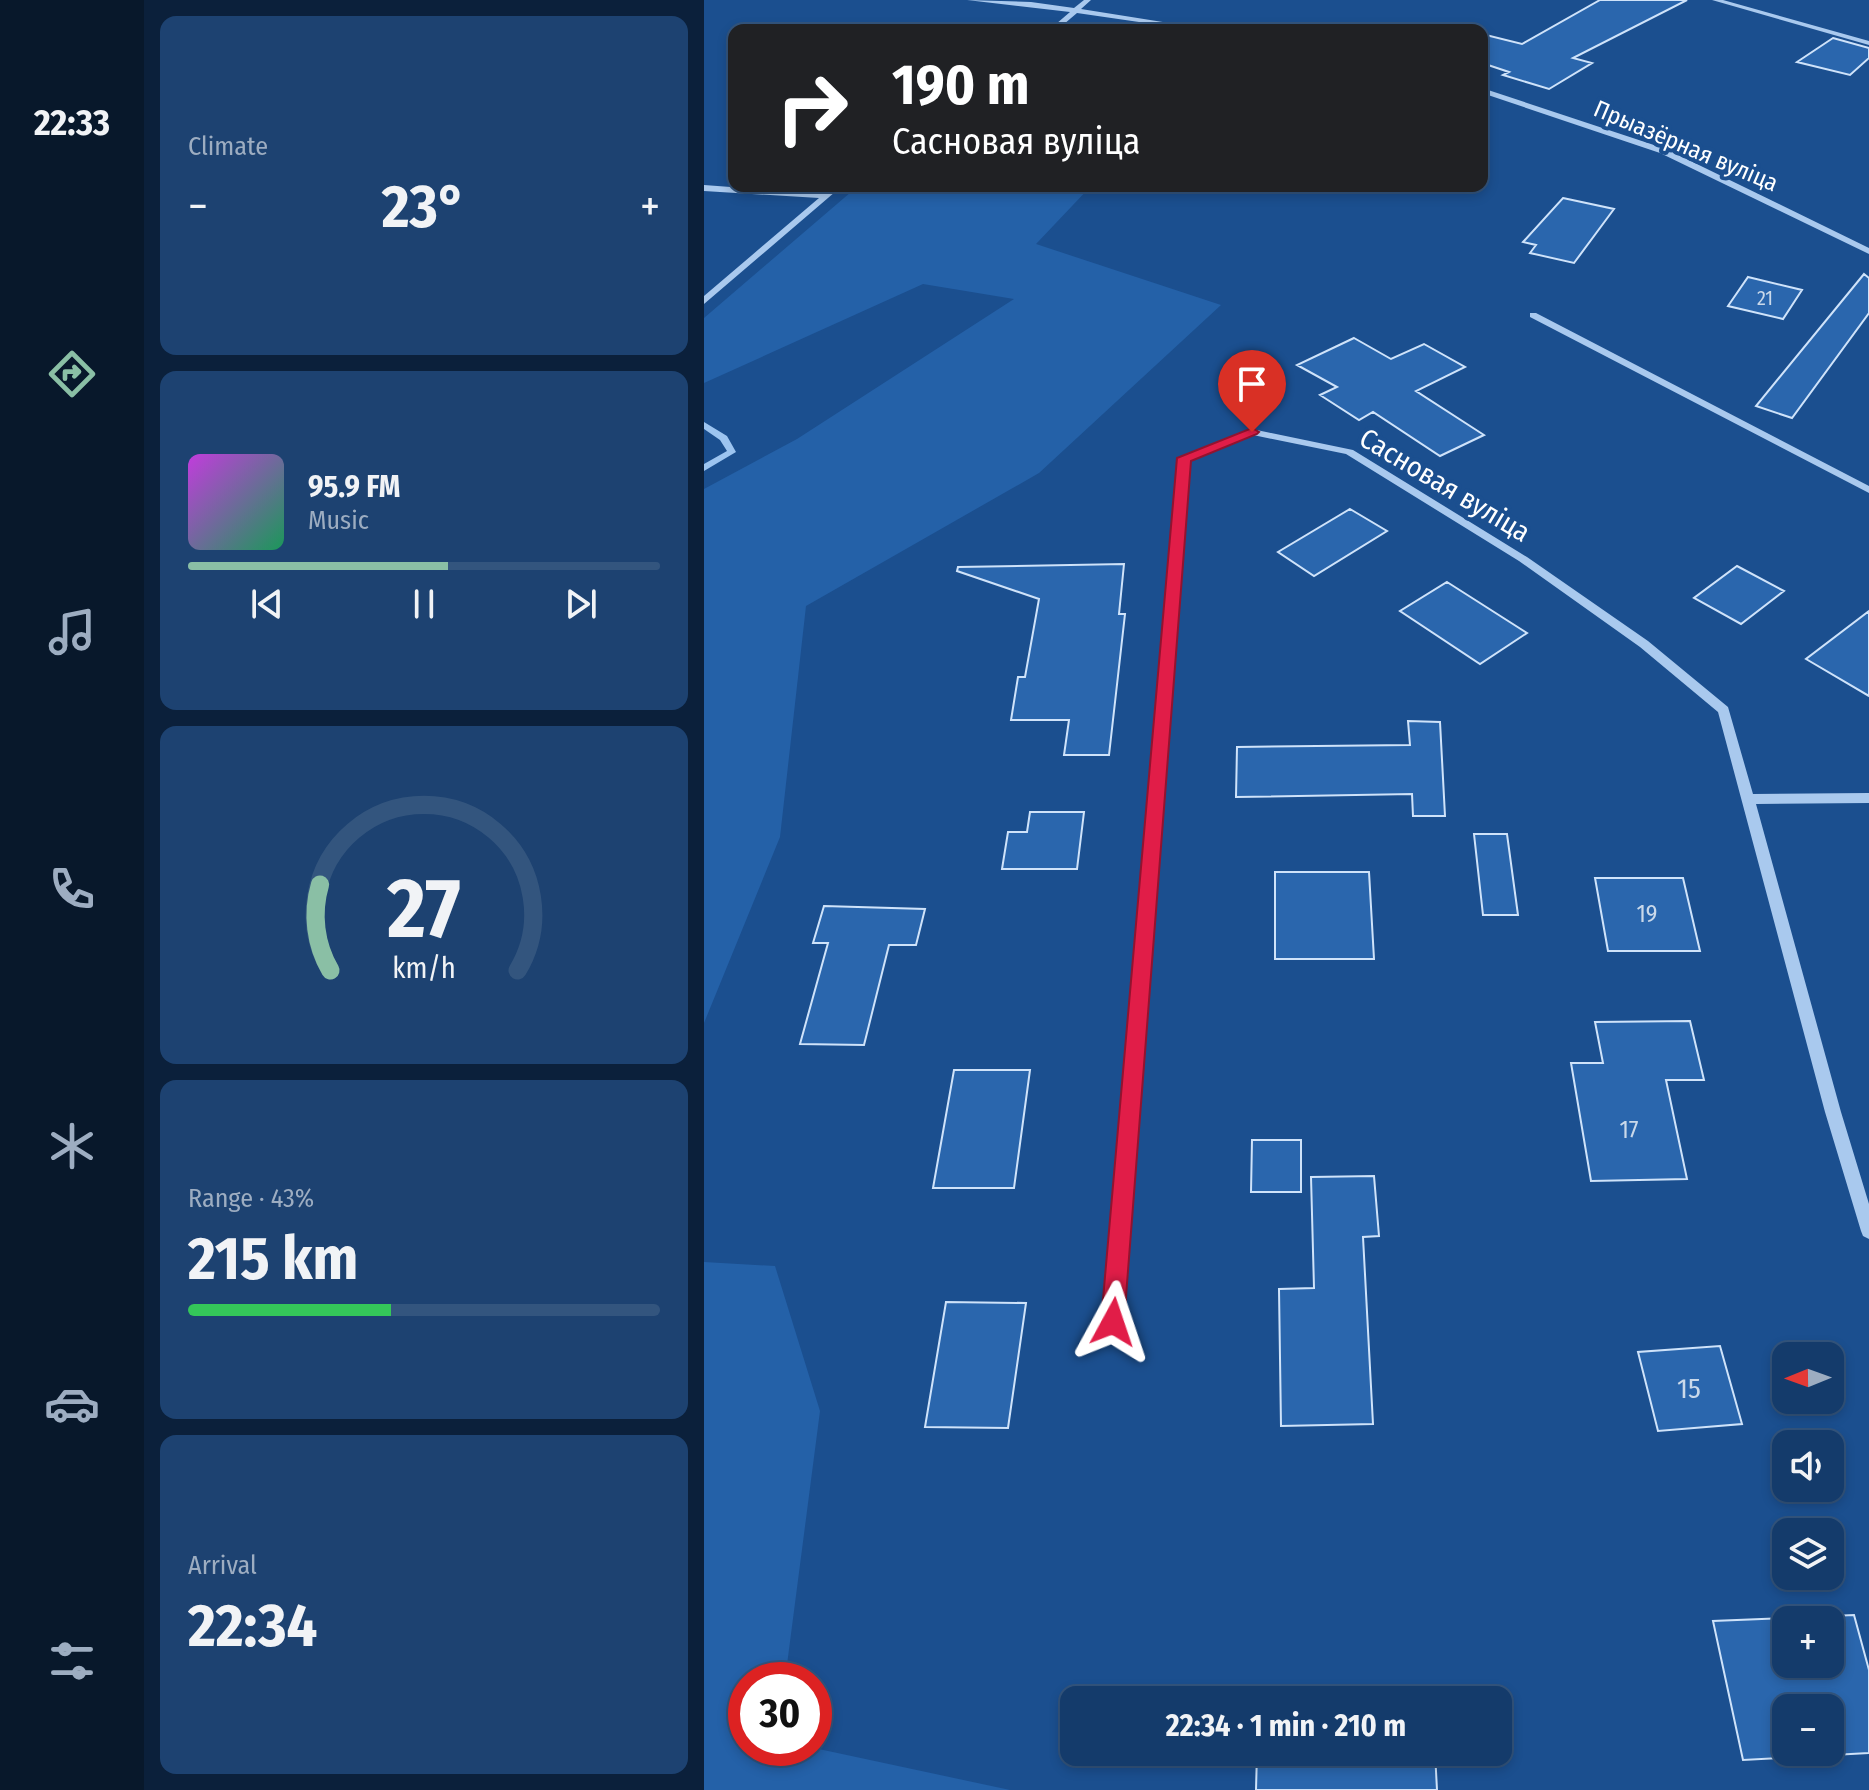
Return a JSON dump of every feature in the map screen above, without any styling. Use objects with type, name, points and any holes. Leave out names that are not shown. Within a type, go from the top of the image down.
[{"type":"street","points":[[970,0],[1078,10],[1170,24]]},
{"type":"street","points":[[1060,24],[1088,0]]},
{"type":"street","points":[[1715,0],[1869,43]]},
{"type":"street","name":"Прыазёрная вуліца","points":[[1488,92],[1663,151],[1869,251]]},
{"type":"street","points":[[704,188],[728,190]]},
{"type":"street","points":[[764,192],[823,196]]},
{"type":"street","points":[[704,301],[829,192]]},
{"type":"street","points":[[1533,315],[1869,490]]},
{"type":"street","name":"Сасновая вуліца","points":[[1113,1322],[1184,458],[1252,432],[1349,452],[1523,559],[1644,644],[1724,710],[1833,1112],[1869,1231]]},
{"type":"street","points":[[1749,799],[1869,798]]},
{"type":"shaded area","points":[[851,192],[1085,192],[1036,244],[1221,305],[1039,473],[806,606],[780,837],[704,1023],[704,489],[797,439],[1014,299],[923,284],[704,383],[704,318]]},
{"type":"shaded area","points":[[704,1262],[775,1266],[820,1411],[787,1662],[728,1662],[728,1766],[832,1766],[832,1752],[1010,1790],[704,1790]]},
{"type":"building","points":[[1600,0],[1687,0],[1573,58],[1592,63],[1549,89],[1503,75],[1509,72],[1488,65],[1488,36],[1522,44]]},
{"type":"building","points":[[1833,38],[1869,48],[1869,58],[1850,75],[1797,62]]},
{"type":"building","points":[[1563,198],[1614,209],[1574,263],[1530,253],[1536,245],[1523,242]]},
{"type":"building","points":[[1864,274],[1869,278],[1869,313],[1792,418],[1756,406]]},
{"type":"building","points":[[1748,277],[1802,290],[1783,319],[1728,306]]},
{"type":"building","points":[[1354,338],[1391,359],[1424,344],[1465,367],[1416,391],[1484,435],[1440,456],[1373,412],[1359,420],[1320,395],[1337,387],[1297,365]]},
{"type":"building","points":[[1350,509],[1387,531],[1314,576],[1278,552]]},
{"type":"building","points":[[1124,564],[1119,614],[1125,614],[1109,755],[1064,755],[1069,720],[1011,720],[1018,677],[1025,677],[1039,599],[957,571],[958,567]]},
{"type":"building","points":[[1737,566],[1784,591],[1741,624],[1694,598]]},
{"type":"building","points":[[1447,582],[1527,633],[1480,664],[1400,611]]},
{"type":"building","points":[[1869,611],[1869,696],[1806,659]]},
{"type":"building","points":[[1408,721],[1440,722],[1445,816],[1413,816],[1412,794],[1236,797],[1237,747],[1410,745]]},
{"type":"building","points":[[1030,812],[1084,812],[1077,869],[1002,869],[1008,832],[1027,832]]},
{"type":"building","points":[[1474,834],[1507,834],[1518,915],[1483,915]]},
{"type":"building","points":[[1275,872],[1369,872],[1374,959],[1275,959]]},
{"type":"building","points":[[1595,878],[1683,878],[1700,951],[1608,951]]},
{"type":"building","points":[[824,906],[925,909],[916,945],[889,945],[864,1045],[800,1044],[828,943],[813,943]]},
{"type":"building","points":[[1690,1021],[1704,1080],[1666,1080],[1687,1179],[1591,1181],[1571,1063],[1603,1063],[1595,1022]]},
{"type":"building","points":[[954,1070],[1030,1070],[1014,1188],[933,1188]]},
{"type":"building","points":[[1252,1140],[1301,1140],[1301,1192],[1251,1192]]},
{"type":"building","points":[[1374,1176],[1379,1236],[1363,1237],[1373,1424],[1281,1426],[1279,1289],[1314,1288],[1311,1177]]},
{"type":"building","points":[[946,1302],[1026,1303],[1008,1428],[925,1427]]},
{"type":"building","points":[[1720,1346],[1742,1424],[1658,1431],[1638,1352]]},
{"type":"building","points":[[1844,1615],[1854,1615],[1869,1670],[1869,1753],[1844,1754],[1844,1694],[1772,1694],[1772,1758],[1743,1760],[1713,1621],[1772,1618],[1772,1678],[1844,1678]]},
{"type":"building","points":[[1257,1766],[1436,1766],[1437,1790],[1256,1790]]},
{"type":"waterway","points":[[704,425],[724,438],[732,452],[704,468]]},
{"type":"route","points":[[1113,1322],[1184,458],[1252,432]]}]
